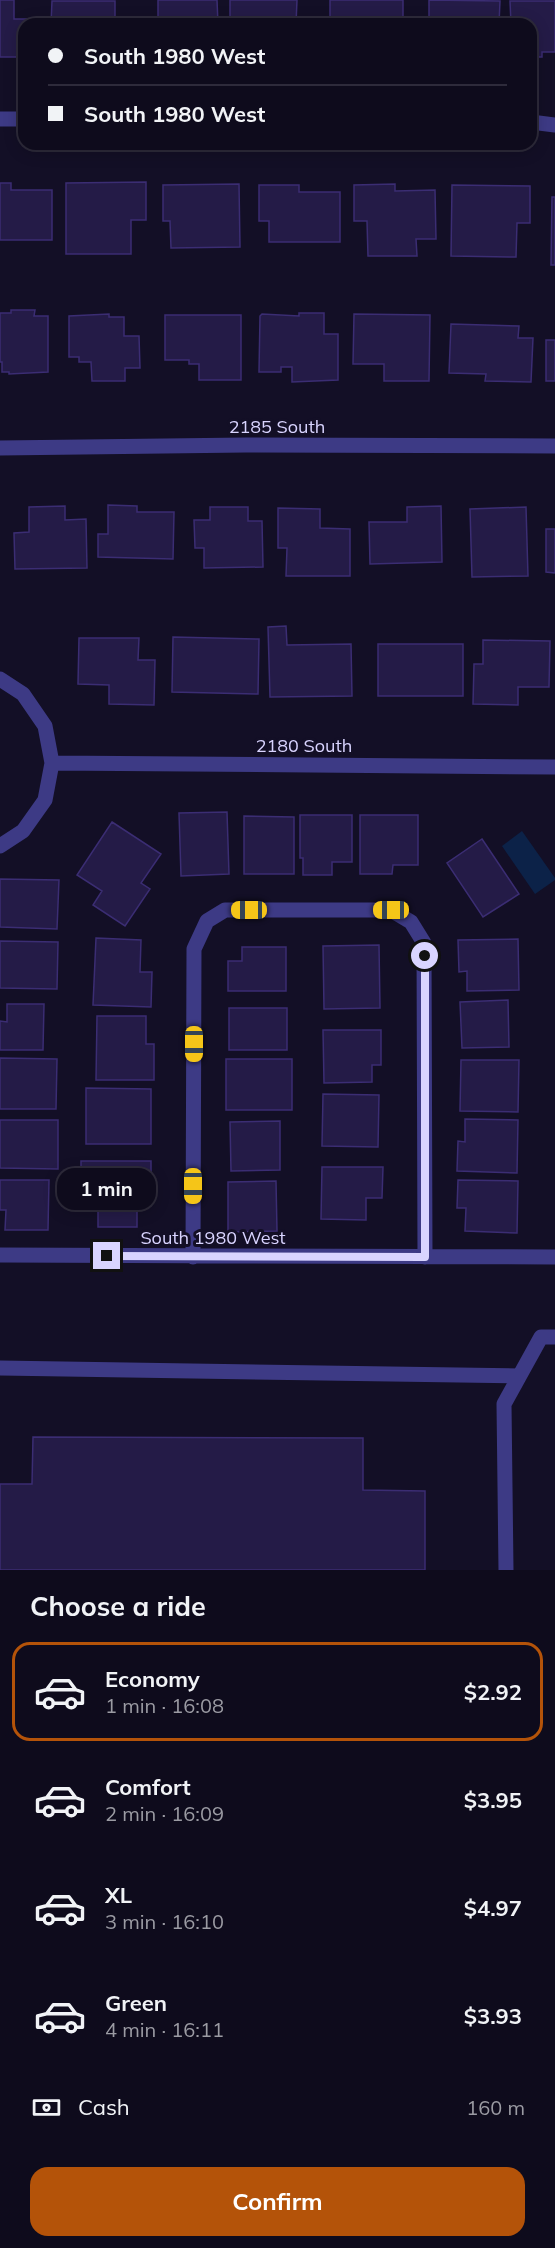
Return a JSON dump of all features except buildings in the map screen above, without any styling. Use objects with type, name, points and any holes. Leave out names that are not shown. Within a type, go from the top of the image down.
[{"type":"street","points":[[0,119],[18,119]]},
{"type":"street","points":[[537,123],[555,125]]},
{"type":"street","name":"2185 South","points":[[0,448],[246,445],[555,446]]},
{"type":"street","points":[[0,679],[23,694],[45,726],[52,763],[45,800],[23,831],[0,846]]},
{"type":"street","name":"2180 South","points":[[52,763],[555,767]]},
{"type":"street","points":[[193,1257],[194,949],[207,921],[225,910],[391,910],[411,922],[424,943],[425,1257]]},
{"type":"street","name":"South 1980 West","points":[[0,1255],[555,1257]]},
{"type":"street","points":[[506,1570],[504,1404],[541,1337],[555,1337]]},
{"type":"street","points":[[0,1368],[519,1376]]},
{"type":"water","points":[[522,831],[555,878],[535,894],[502,846]]},
{"type":"route","points":[[107,1256],[425,1257],[425,956]]}]
